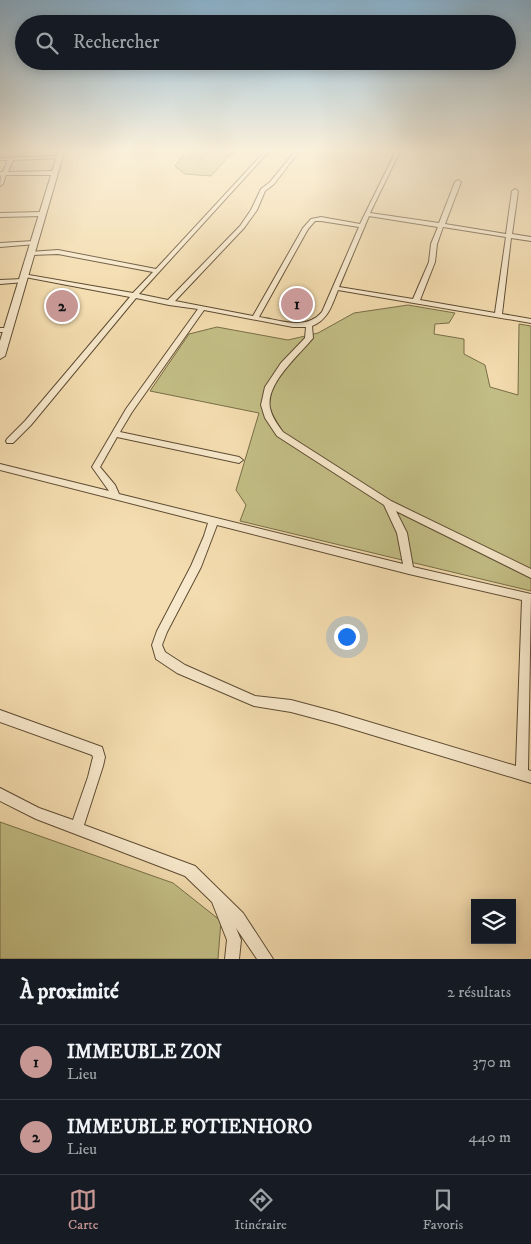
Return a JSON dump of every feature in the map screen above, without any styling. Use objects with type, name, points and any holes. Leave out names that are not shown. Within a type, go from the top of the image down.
[{"type":"street","points":[[0,356],[4,330],[24,278],[48,194]]},
{"type":"street","points":[[10,441],[28,424],[134,296],[228,194]]},
{"type":"street","points":[[169,302],[242,227],[262,194]]},
{"type":"street","points":[[0,282],[24,278],[293,325],[309,325],[321,318],[377,194]]},
{"type":"street","points":[[416,301],[432,262],[434,244],[454,194]]},
{"type":"street","points":[[498,315],[515,194]]},
{"type":"street","points":[[0,215],[43,214]]},
{"type":"street","points":[[367,214],[531,239]]},
{"type":"street","points":[[254,318],[306,228],[313,220],[321,219],[362,226]]},
{"type":"street","points":[[0,245],[34,243]]},
{"type":"street","points":[[31,253],[58,252],[157,271]]},
{"type":"street","points":[[335,288],[531,321]]},
{"type":"street","points":[[116,497],[112,485],[96,467],[115,434],[202,308]]},
{"type":"street","points":[[309,325],[309,338],[284,365],[269,387],[265,404],[269,418],[280,434],[336,468],[388,504],[531,574]]},
{"type":"street","points":[[115,434],[239,460]]},
{"type":"street","points":[[0,467],[212,522],[529,598],[526,776],[336,718],[291,706],[254,701],[181,670],[160,655],[158,645],[162,631],[196,567],[209,536],[212,522]]},
{"type":"street","points":[[388,504],[402,533],[408,570]]},
{"type":"street","points":[[0,716],[98,751],[100,756],[97,768],[76,829]]},
{"type":"street","points":[[0,794],[36,814],[190,871],[238,918],[266,959]]},
{"type":"street","points":[[217,898],[234,940],[232,959]]},
{"type":"shaded area","points":[[408,305],[455,313],[449,323],[435,324],[434,334],[464,339],[464,354],[485,365],[490,387],[518,395],[519,324],[531,326],[531,591],[240,521],[246,505],[236,490],[259,413],[150,391],[189,334],[217,327],[288,340],[318,333],[354,313]]},
{"type":"shaded area","points":[[0,822],[173,883],[221,921],[218,959],[0,959]]},
{"type":"building","points":[[65,297],[77,299],[62,315],[53,313],[55,305]]},
{"type":"building","points":[[293,298],[306,300],[301,311],[288,308]]},
{"type":"place","name":"IMMEUBLE ZON","points":[[297,304]]},
{"type":"place","name":"IMMEUBLE FOTIENHORO","points":[[62,306]]}]
